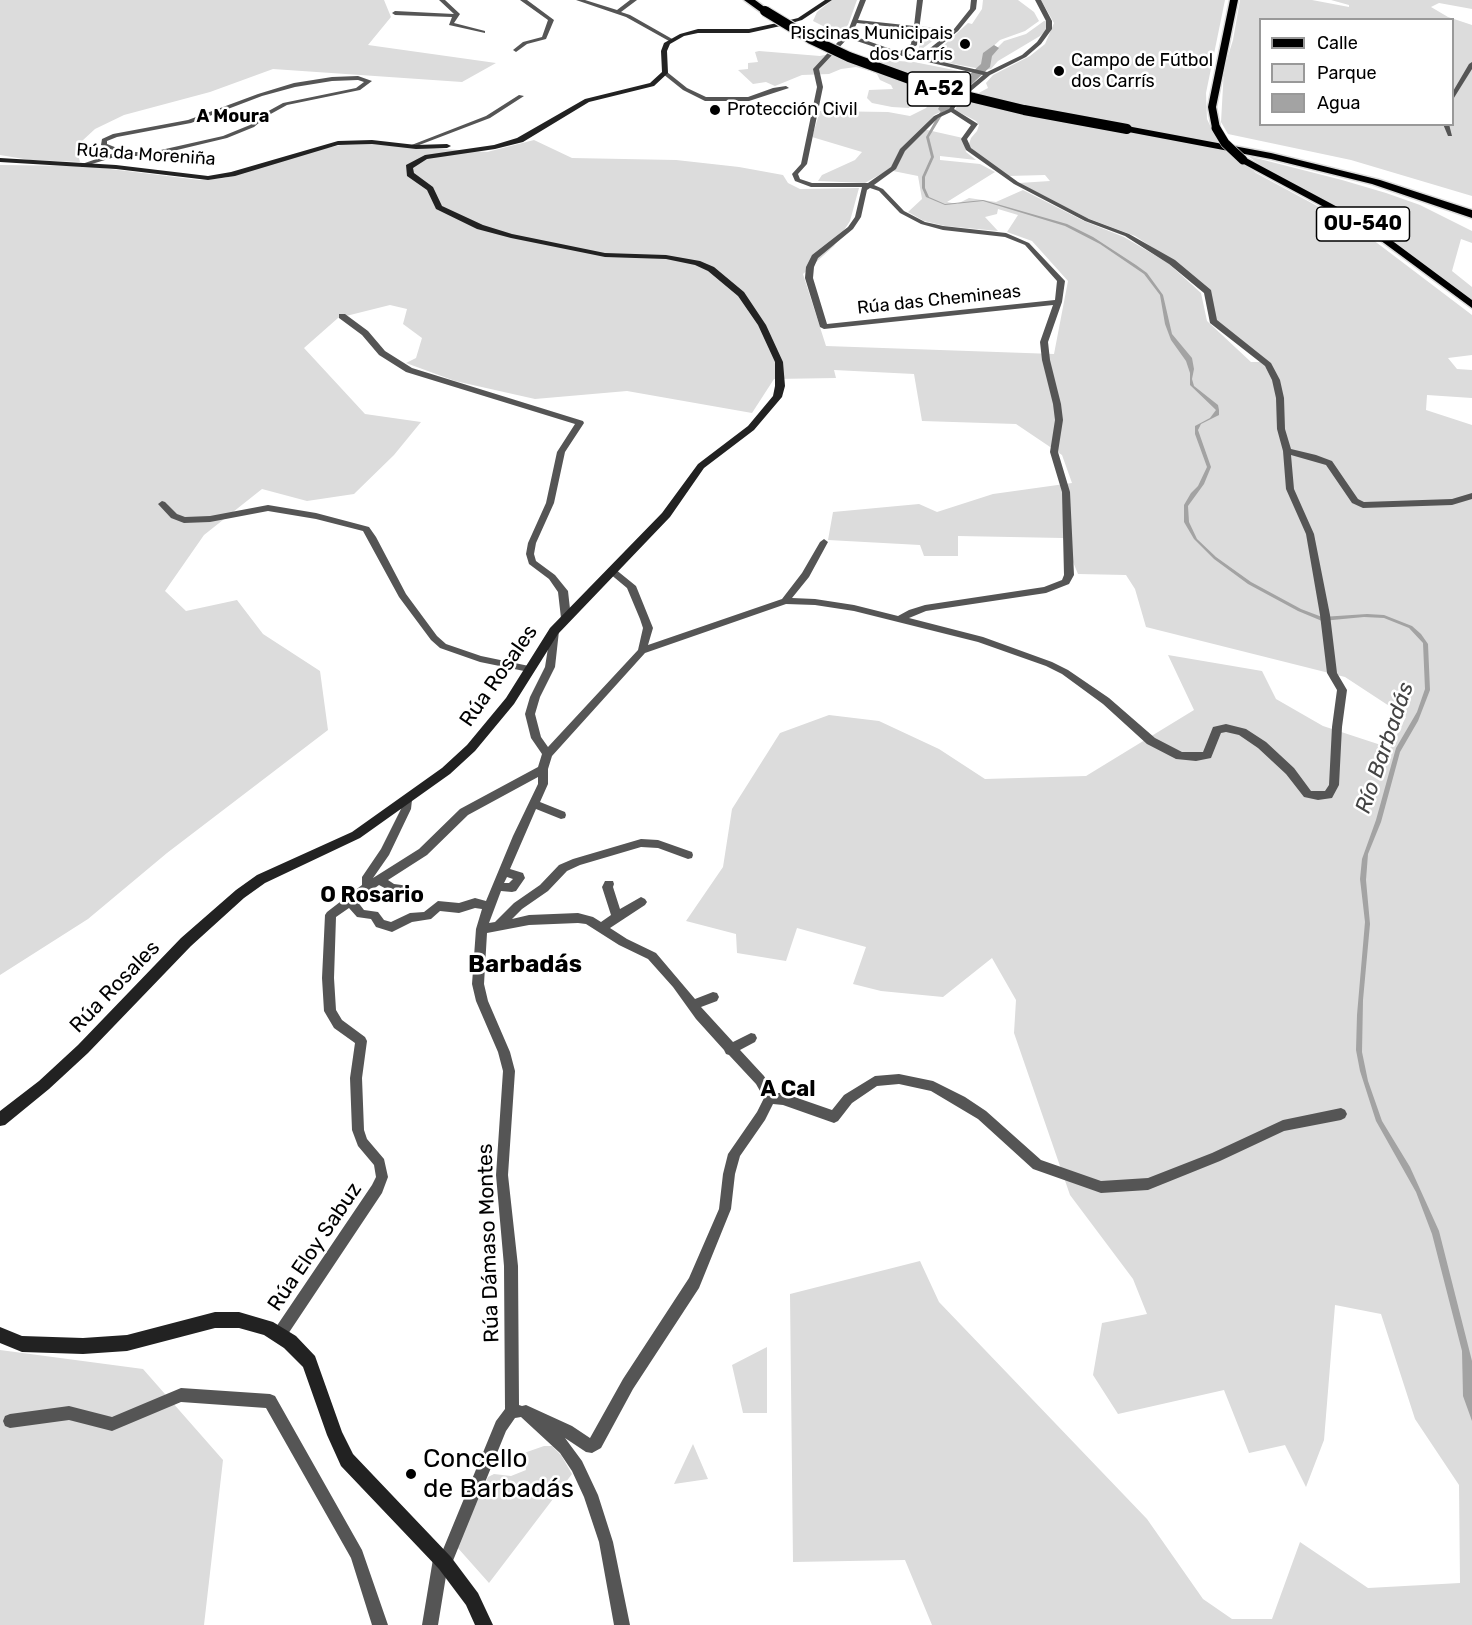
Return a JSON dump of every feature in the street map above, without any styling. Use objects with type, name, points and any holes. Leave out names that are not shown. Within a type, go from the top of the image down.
[{"type":"highway","name":"A-52","points":[[749,0],[811,39],[849,57],[936,88],[1024,110],[1299,153],[1400,180],[1472,203]]},
{"type":"highway","name":"A-52","points":[[767,0],[860,51],[948,83],[1029,104],[1271,156],[1376,182],[1472,214]]},
{"type":"highway","points":[[1376,182],[1472,225]]},
{"type":"main road","name":"OU-540","points":[[1233,2],[1212,107],[1216,128],[1225,143],[1244,160],[1368,227],[1472,305]]},
{"type":"street","points":[[442,0],[455,11],[457,16]]},
{"type":"street","points":[[516,50],[525,43],[544,38],[551,20],[523,0]]},
{"type":"street","points":[[579,0],[618,12],[671,40]]},
{"type":"street","points":[[618,12],[634,0]]},
{"type":"street","points":[[663,75],[664,51],[671,40],[698,31],[732,32],[768,28],[800,19],[828,0]]},
{"type":"street","points":[[863,0],[848,36],[825,57],[816,69],[820,87],[804,164],[795,174],[796,180],[802,184],[868,185],[881,190],[903,212],[923,223],[943,228],[1006,235],[1027,244],[1061,281],[1058,302],[1044,342],[1059,420],[1054,452],[1066,492],[1070,575],[1066,582],[1046,590],[925,608],[900,619]]},
{"type":"street","points":[[900,54],[914,45],[920,0]]},
{"type":"street","points":[[920,59],[956,30],[973,9],[974,0]]},
{"type":"street","points":[[868,185],[894,168],[902,150],[988,74],[1034,49],[1049,29],[1049,21],[1038,0]]},
{"type":"street","points":[[395,13],[457,16]]},
{"type":"street","points":[[457,16],[452,22],[454,26],[483,32]]},
{"type":"street","points":[[856,21],[917,28]]},
{"type":"street","points":[[848,36],[900,54],[988,74]]},
{"type":"street","points":[[1454,96],[1472,64]]},
{"type":"street","points":[[663,75],[676,80],[695,95],[718,100],[749,99],[786,88]]},
{"type":"street","points":[[537,132],[587,100],[644,88],[663,75]]},
{"type":"street","points":[[82,165],[118,154],[152,154],[225,137],[252,126],[265,115],[285,104],[358,88],[369,81],[358,78],[332,79],[294,85],[260,94],[189,122],[115,135],[104,140],[104,145],[115,149],[118,154]]},
{"type":"street","points":[[412,146],[488,117],[521,96]]},
{"type":"street","points":[[554,630],[550,667],[535,697],[530,714],[536,738],[547,754],[642,651],[703,627],[785,601],[834,604],[980,639],[1033,656],[1087,686],[1151,741],[1180,756],[1207,755],[1217,730],[1226,728],[1242,732],[1262,745],[1290,771],[1308,794],[1328,795],[1334,785],[1337,727],[1342,690],[1332,673],[1310,534],[1290,489],[1287,452],[1281,429],[1280,398],[1276,380],[1268,365],[1213,321],[1208,292],[1172,262],[1127,235],[1087,220],[1016,183],[968,149],[964,139],[975,124],[945,113]]},
{"type":"street","points":[[1447,126],[1450,135]]},
{"type":"street","name":"Rúa da Moreniña","points":[[0,160],[82,165],[208,178],[232,174],[338,143],[372,142],[435,147],[462,145],[537,132]]},
{"type":"street","name":"Rúa Rosales","points":[[0,1120],[44,1085],[83,1049],[186,942],[240,894],[261,879],[356,835],[446,771],[478,741],[510,701],[554,630],[666,515],[701,466],[751,428],[769,408],[780,386],[781,375],[775,349],[741,294],[711,269],[681,259],[605,255],[480,227],[439,207],[430,189],[408,171],[411,164],[425,157],[495,147],[520,140],[537,132]]},
{"type":"street","name":"Rúa das Chemineas","points":[[868,185],[864,189],[858,217],[851,228],[815,257],[810,267],[809,278],[824,327],[1058,302]]},
{"type":"street","points":[[342,316],[364,333],[382,353],[409,370],[580,423],[561,452],[550,503],[532,543],[530,554],[532,562],[552,577],[563,591],[566,618]]},
{"type":"street","points":[[1287,452],[1313,456],[1329,463],[1355,501],[1363,505],[1452,502],[1472,496]]},
{"type":"street","points":[[162,504],[174,516],[184,520],[210,519],[268,508],[316,516],[366,529],[402,595],[428,631],[443,646],[480,659],[529,669]]},
{"type":"street","points":[[785,601],[806,575],[824,542]]},
{"type":"street","points":[[612,571],[631,586],[645,619],[648,628],[642,651]]},
{"type":"street","name":"Rúa Dámaso Montes","points":[[519,1412],[511,1266],[502,1174],[509,1071],[504,1052],[479,994],[482,928],[497,886],[543,784],[543,769],[547,754]]},
{"type":"street","name":"Rúa Eloy Sabuz","points":[[279,1335],[377,1189],[382,1177],[380,1163],[362,1142],[358,1130],[356,1078],[361,1041],[334,1020],[329,1004],[331,915],[349,900],[423,852],[464,812],[543,769]]},
{"type":"street","points":[[368,887],[367,877],[385,852],[406,810],[407,800]]},
{"type":"street","points":[[534,804],[561,816]]},
{"type":"street","points":[[499,924],[518,906],[544,888],[563,868],[577,862],[641,843],[658,844],[687,855]]},
{"type":"street","points":[[497,886],[512,888],[520,878],[504,872]]},
{"type":"street","points":[[380,880],[392,888],[405,889]]},
{"type":"street","points":[[609,884],[607,887],[617,916]]},
{"type":"street","points":[[349,900],[361,914],[374,915],[380,924],[392,927],[410,918],[427,916],[438,906],[459,908],[475,903],[490,906]]},
{"type":"street","points":[[602,927],[641,902]]},
{"type":"street","points":[[482,928],[499,924],[578,918],[589,920],[623,942],[652,956],[730,1050],[760,1080],[770,1098]]},
{"type":"street","points":[[693,1005],[713,997]]},
{"type":"street","points":[[730,1050],[751,1038]]},
{"type":"street","points":[[770,1098],[783,1099],[834,1117],[848,1099],[875,1081],[899,1079],[933,1086],[982,1115],[1037,1165],[1101,1187],[1148,1184],[1216,1157],[1282,1126],[1341,1114]]},
{"type":"street","points":[[519,1412],[549,1422],[586,1445],[592,1446],[596,1443],[628,1384],[694,1283],[725,1209],[729,1173],[734,1154],[761,1116],[770,1098]]},
{"type":"street","points":[[0,1335],[22,1344],[83,1346],[127,1343],[215,1320],[239,1320],[267,1328],[279,1335],[290,1342],[309,1362],[335,1435],[347,1460],[443,1561],[472,1599],[484,1625]]},
{"type":"street","points":[[10,1421],[69,1413],[112,1424],[181,1395],[270,1401],[357,1555],[380,1625]]},
{"type":"street","points":[[430,1625],[443,1561],[501,1426],[519,1412]]},
{"type":"street","points":[[519,1412],[565,1448],[577,1466],[591,1495],[606,1542],[622,1625]]},
{"type":"green space","points":[[0,0],[384,0],[391,17],[368,45],[496,63],[462,82],[273,69],[210,92],[124,115],[95,129],[82,141],[78,154],[80,162],[30,160],[0,155]]},
{"type":"green space","points":[[832,0],[857,0],[848,25],[839,34],[813,21],[817,12]]},
{"type":"green space","points":[[983,0],[1018,0],[1034,12],[1039,21],[1025,31],[1000,40],[987,52],[985,64],[981,69],[938,61],[948,57],[946,56],[936,61],[929,59],[968,23],[972,24],[982,9]]},
{"type":"green space","points":[[1041,0],[1225,0],[1206,93],[1207,119],[1213,132],[1256,173],[1356,227],[1472,315],[1472,355],[1448,358],[1457,369],[1472,370],[1472,398],[1427,395],[1426,410],[1472,425],[1472,1625],[932,1625],[905,1560],[793,1562],[790,1294],[920,1261],[939,1302],[1147,1519],[1203,1599],[1232,1619],[1272,1619],[1300,1542],[1368,1588],[1460,1583],[1459,1485],[1415,1419],[1381,1314],[1335,1305],[1324,1440],[1306,1487],[1285,1445],[1249,1453],[1224,1390],[1118,1414],[1093,1375],[1102,1323],[1147,1314],[1133,1279],[1070,1195],[1014,1033],[1016,1000],[992,958],[943,997],[881,991],[853,984],[866,947],[797,928],[786,961],[737,953],[736,934],[686,921],[723,867],[732,809],[780,733],[829,715],[879,721],[939,749],[985,779],[1086,776],[1194,710],[1168,655],[1262,671],[1276,699],[1323,726],[1390,748],[1406,717],[1345,677],[1146,627],[1135,589],[1126,575],[1078,574],[1063,538],[958,536],[958,556],[924,556],[920,545],[828,540],[833,512],[919,504],[937,512],[993,494],[1072,483],[1062,455],[1016,424],[922,421],[914,374],[834,370],[836,378],[774,379],[752,413],[627,391],[535,399],[455,381],[406,363],[416,358],[422,338],[403,324],[407,309],[390,305],[338,318],[304,348],[365,414],[421,422],[394,455],[354,494],[307,501],[262,489],[204,535],[165,591],[186,611],[237,600],[263,634],[320,671],[328,730],[167,853],[88,919],[0,975],[0,165],[86,166],[200,180],[225,178],[312,151],[341,145],[372,144],[487,152],[534,140],[572,158],[676,160],[739,167],[783,175],[788,183],[800,189],[859,188],[850,221],[834,246],[803,274],[826,346],[1054,354],[1068,281],[1032,241],[1007,232],[1018,215],[998,209],[997,214],[985,217],[998,231],[945,226],[924,221],[908,212],[922,199],[918,176],[888,170],[865,183],[818,181],[822,175],[855,160],[862,152],[812,137],[820,111],[888,112],[910,116],[926,108],[937,94],[919,90],[909,108],[892,107],[872,103],[867,98],[869,90],[893,89],[891,85],[880,80],[877,74],[856,67],[841,69],[829,74],[802,75],[775,86],[766,82],[753,84],[738,70],[748,69],[748,63],[758,62],[755,52],[759,51],[820,56],[834,53],[866,59],[914,62],[979,75],[973,84],[955,98],[949,108],[934,115],[923,129],[963,138],[966,152],[976,160],[940,156],[940,160],[980,164],[995,172],[947,202],[957,204],[969,198],[996,202],[1023,190],[1084,221],[1124,237],[1168,263],[1201,293],[1207,321],[1251,362],[1269,362],[1217,322],[1210,292],[1173,261],[1135,236],[1087,218],[1019,183],[1050,181],[1045,175],[1008,176],[973,151],[969,144],[979,125],[976,121],[955,110],[958,104],[988,88],[986,83],[993,75],[1030,56],[1045,44],[1054,23]]},
{"type":"green space","points":[[1240,0],[1312,0],[1349,7],[1349,5],[1331,0],[1472,0],[1472,9],[1439,3],[1431,7],[1451,18],[1259,18],[1259,126],[1454,126],[1454,19],[1472,25],[1472,196],[1351,160],[1228,134],[1221,122],[1224,69],[1233,40]]},
{"type":"green space","points":[[1044,21],[1048,21],[1047,30],[1040,36],[998,61],[991,69],[984,70],[988,65],[989,56],[1004,41],[1026,34]]},
{"type":"green space","points":[[922,26],[947,30],[914,55],[912,53],[919,48]]},
{"type":"green space","points":[[1248,156],[1386,193],[1420,205],[1472,231],[1472,243],[1461,239],[1452,271],[1472,287],[1472,300],[1368,223],[1273,174]]},
{"type":"green space","points":[[767,1347],[767,1413],[743,1413],[732,1365]]},
{"type":"green space","points":[[0,1350],[143,1369],[223,1460],[204,1625],[0,1625]]},
{"type":"green space","points":[[693,1444],[708,1479],[674,1484]]},
{"type":"green space","points":[[544,1446],[552,1446],[561,1455],[572,1474],[489,1583],[457,1547],[488,1477],[494,1474],[511,1476],[526,1470],[524,1453]]},
{"type":"water","points":[[948,98],[952,99],[929,137],[934,157],[925,177],[925,188],[929,197],[945,204],[983,200],[1067,224],[1093,237],[1147,273],[1163,295],[1172,334],[1192,358],[1194,386],[1218,405],[1219,410],[1219,415],[1201,424],[1198,430],[1211,467],[1204,484],[1188,506],[1189,522],[1197,539],[1216,557],[1251,582],[1301,609],[1322,617],[1384,615],[1412,626],[1428,644],[1430,690],[1418,721],[1400,752],[1381,822],[1368,854],[1366,880],[1370,924],[1363,1000],[1362,1052],[1368,1081],[1382,1121],[1410,1167],[1439,1231],[1472,1361],[1472,1421],[1463,1396],[1462,1351],[1432,1234],[1416,1192],[1376,1121],[1360,1071],[1356,1050],[1365,922],[1360,879],[1362,859],[1376,820],[1396,748],[1417,712],[1425,689],[1423,643],[1409,628],[1384,618],[1364,617],[1322,621],[1298,611],[1248,584],[1214,559],[1194,539],[1184,522],[1184,505],[1198,486],[1207,467],[1195,434],[1195,426],[1210,418],[1216,410],[1190,385],[1190,373],[1186,361],[1171,340],[1165,324],[1160,295],[1144,274],[1100,244],[1065,226],[983,201],[945,205],[926,197],[922,188],[922,177],[931,157],[926,137]]},
{"type":"waterway","points":[[944,109],[950,98],[986,65],[987,55],[994,48]]},
{"type":"place","name":"Piscinas Municipais dos Carrís","points":[[965,44]]},
{"type":"place","name":"Campo de Fútbol dos Carrís","points":[[1059,71]]},
{"type":"place","name":"Protección Civil","points":[[715,110]]},
{"type":"place","name":"Concello de Barbadás","points":[[411,1474]]},
{"type":"district","name":"A Moura","points":[[233,117]]},
{"type":"district","name":"O Rosario","points":[[372,896]]},
{"type":"district","name":"Barbadás","points":[[525,965]]},
{"type":"district","name":"A Cal","points":[[788,1090]]},
{"type":"water label","name":"Río Barbadás","points":[[1385,748]]}]
